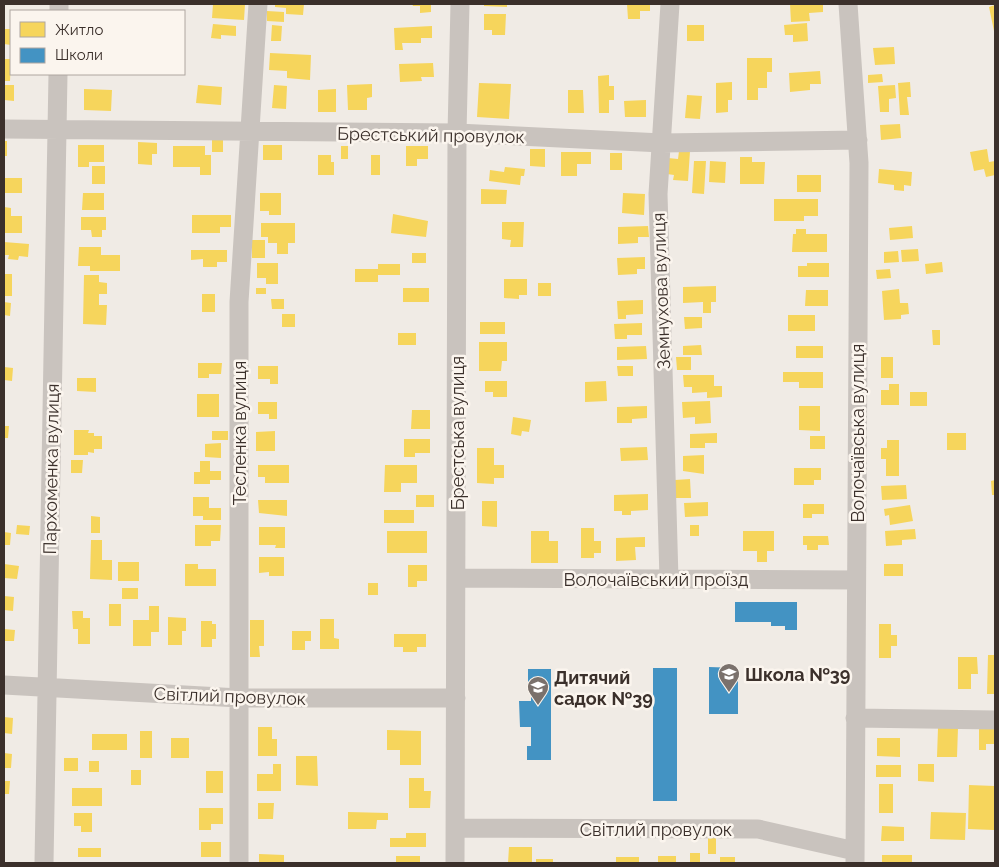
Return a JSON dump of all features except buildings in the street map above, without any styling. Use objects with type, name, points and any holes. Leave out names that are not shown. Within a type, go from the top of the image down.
[{"type":"street","name":"Тесленка вулиця","points":[[239,863],[239,302],[258,4]]},
{"type":"street","name":"Брестська вулиця","points":[[455,863],[457,133],[460,4]]},
{"type":"street","name":"Земнухова вулиця","points":[[670,4],[658,194],[670,579]]},
{"type":"street","name":"Волочаївська вулиця","points":[[848,4],[858,140],[855,857]]},
{"type":"street","name":"Пархоменка вулиця","points":[[44,863],[58,75]]},
{"type":"street","name":"Брестський провулок","points":[[4,129],[457,133],[662,143],[858,140]]},
{"type":"street","name":"Волочаївський проїзд","points":[[456,578],[856,580]]},
{"type":"street","name":"Світлий провулок","points":[[4,686],[239,698],[456,698]]},
{"type":"street","points":[[855,718],[995,720]]},
{"type":"street","name":"Світлий провулок","points":[[456,828],[758,829],[855,857]]},
{"type":"place","name":"Школа №39","points":[[729,693]]},
{"type":"place","name":"Дитячий садок №39","points":[[538,706]]}]
